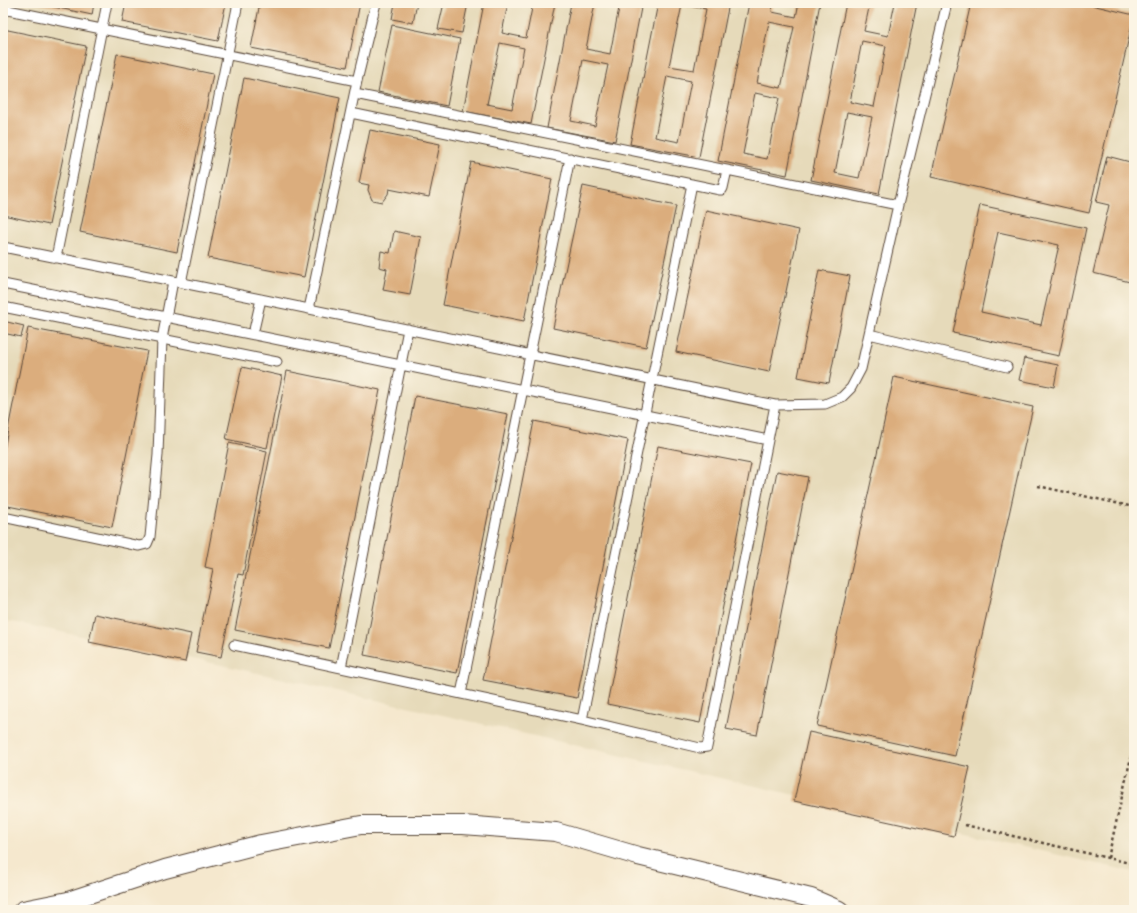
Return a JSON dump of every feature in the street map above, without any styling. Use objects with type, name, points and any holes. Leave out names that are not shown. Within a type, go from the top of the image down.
[{"type":"street","points":[[23,910],[68,901],[165,869],[261,844],[361,825],[456,825],[556,832],[638,856],[811,898],[839,910]]},
{"type":"lane","points":[[56,258],[107,3]]},
{"type":"lane","points":[[3,517],[139,546],[147,544],[150,537],[158,455],[162,339],[166,317],[177,282],[228,55],[238,3]]},
{"type":"lane","points":[[309,309],[376,3]]},
{"type":"lane","points":[[3,248],[261,299],[775,405],[825,404],[842,397],[851,388],[861,369],[898,205],[948,3]]},
{"type":"lane","points":[[3,9],[358,81]]},
{"type":"lane","points":[[355,94],[898,205]]},
{"type":"lane","points":[[351,113],[722,190],[727,170]]},
{"type":"lane","points":[[461,694],[570,158]]},
{"type":"lane","points":[[582,720],[692,184]]},
{"type":"lane","points":[[3,284],[768,440]]},
{"type":"lane","points":[[253,334],[261,299]]},
{"type":"lane","points":[[3,307],[277,362]]},
{"type":"lane","points":[[341,668],[408,329]]},
{"type":"lane","points":[[868,334],[1007,367]]},
{"type":"lane","points":[[234,645],[582,720],[700,748],[707,747],[775,405]]},
{"type":"path","points":[[1038,486],[1134,507]]},
{"type":"path","points":[[1108,858],[1134,744]]},
{"type":"path","points":[[965,825],[1134,864]]},
{"type":"shaded area","points":[[3,3],[1134,3],[1134,872],[222,665],[3,620]]},
{"type":"building","points":[[35,3],[94,3],[92,15]]},
{"type":"building","points":[[126,3],[226,3],[218,41],[122,22]]},
{"type":"building","points":[[260,3],[360,3],[347,67],[251,48]]},
{"type":"building","points":[[395,3],[417,3],[413,23],[392,19]]},
{"type":"building","points":[[444,3],[468,3],[462,33],[438,29]]},
{"type":"building","points":[[484,3],[508,3],[502,33],[526,38],[533,3],[555,3],[531,124],[463,111]],"holes":[[[500,43],[524,48],[512,109],[487,104]]]},
{"type":"building","points":[[571,3],[595,3],[586,49],[610,54],[620,3],[642,3],[615,141],[547,128]],"holes":[[[583,60],[608,65],[595,126],[571,121]]]},
{"type":"building","points":[[658,3],[729,3],[699,157],[630,144]],"holes":[[[682,5],[706,9],[694,70],[669,66]],[[667,76],[691,81],[679,142],[655,137]]]},
{"type":"building","points":[[749,3],[773,3],[772,12],[796,17],[799,3],[820,3],[787,175],[718,161]],"holes":[[[769,22],[794,27],[781,88],[757,83]],[[755,93],[779,98],[767,159],[743,154]]]},
{"type":"building","points":[[846,3],[870,3],[864,31],[888,36],[895,3],[917,3],[879,194],[811,180]],"holes":[[[862,41],[886,46],[874,107],[850,102]],[[847,112],[872,117],[859,178],[835,173]]]},
{"type":"building","points":[[971,3],[1083,3],[1134,15],[1089,213],[931,177]]},
{"type":"building","points":[[392,25],[460,39],[447,106],[378,92]]},
{"type":"building","points":[[3,29],[86,46],[49,225],[3,215]]},
{"type":"building","points":[[117,54],[213,74],[177,252],[80,232]]},
{"type":"building","points":[[244,78],[340,98],[304,277],[208,258]]},
{"type":"building","points":[[370,130],[440,144],[429,197],[389,189],[388,194],[382,202],[372,200],[368,190],[369,185],[359,183]]},
{"type":"building","points":[[1107,156],[1134,163],[1134,283],[1093,273],[1109,205],[1096,202]]},
{"type":"building","points":[[471,162],[552,179],[524,321],[443,305]]},
{"type":"building","points":[[583,186],[676,206],[646,347],[553,328]]},
{"type":"building","points":[[980,205],[1086,228],[1059,356],[953,333]],"holes":[[[998,232],[1059,245],[1041,325],[981,312]]]},
{"type":"building","points":[[706,210],[799,230],[769,372],[676,352]]},
{"type":"building","points":[[394,231],[421,237],[410,295],[383,290],[387,269],[379,267],[381,251],[390,253]]},
{"type":"building","points":[[819,270],[850,276],[829,383],[798,377]]},
{"type":"building","points":[[3,321],[24,326],[21,337],[3,333]]},
{"type":"building","points":[[28,328],[147,351],[112,527],[3,505],[3,455]]},
{"type":"building","points":[[1024,358],[1058,365],[1054,387],[1019,380]]},
{"type":"building","points":[[242,367],[282,376],[267,448],[226,439]]},
{"type":"building","points":[[287,371],[380,390],[329,648],[235,630]]},
{"type":"building","points":[[894,377],[1033,407],[955,756],[817,726]]},
{"type":"building","points":[[415,396],[508,414],[457,673],[364,655]]},
{"type":"building","points":[[534,421],[628,440],[577,698],[483,680]]},
{"type":"building","points":[[229,443],[267,451],[243,575],[238,574],[221,657],[196,652],[213,569],[205,567]]},
{"type":"building","points":[[658,446],[751,464],[700,723],[607,704]]},
{"type":"building","points":[[777,471],[808,477],[757,735],[726,729]]},
{"type":"building","points":[[95,614],[191,634],[185,662],[89,642]]},
{"type":"building","points":[[809,732],[970,767],[954,836],[794,801]]}]
